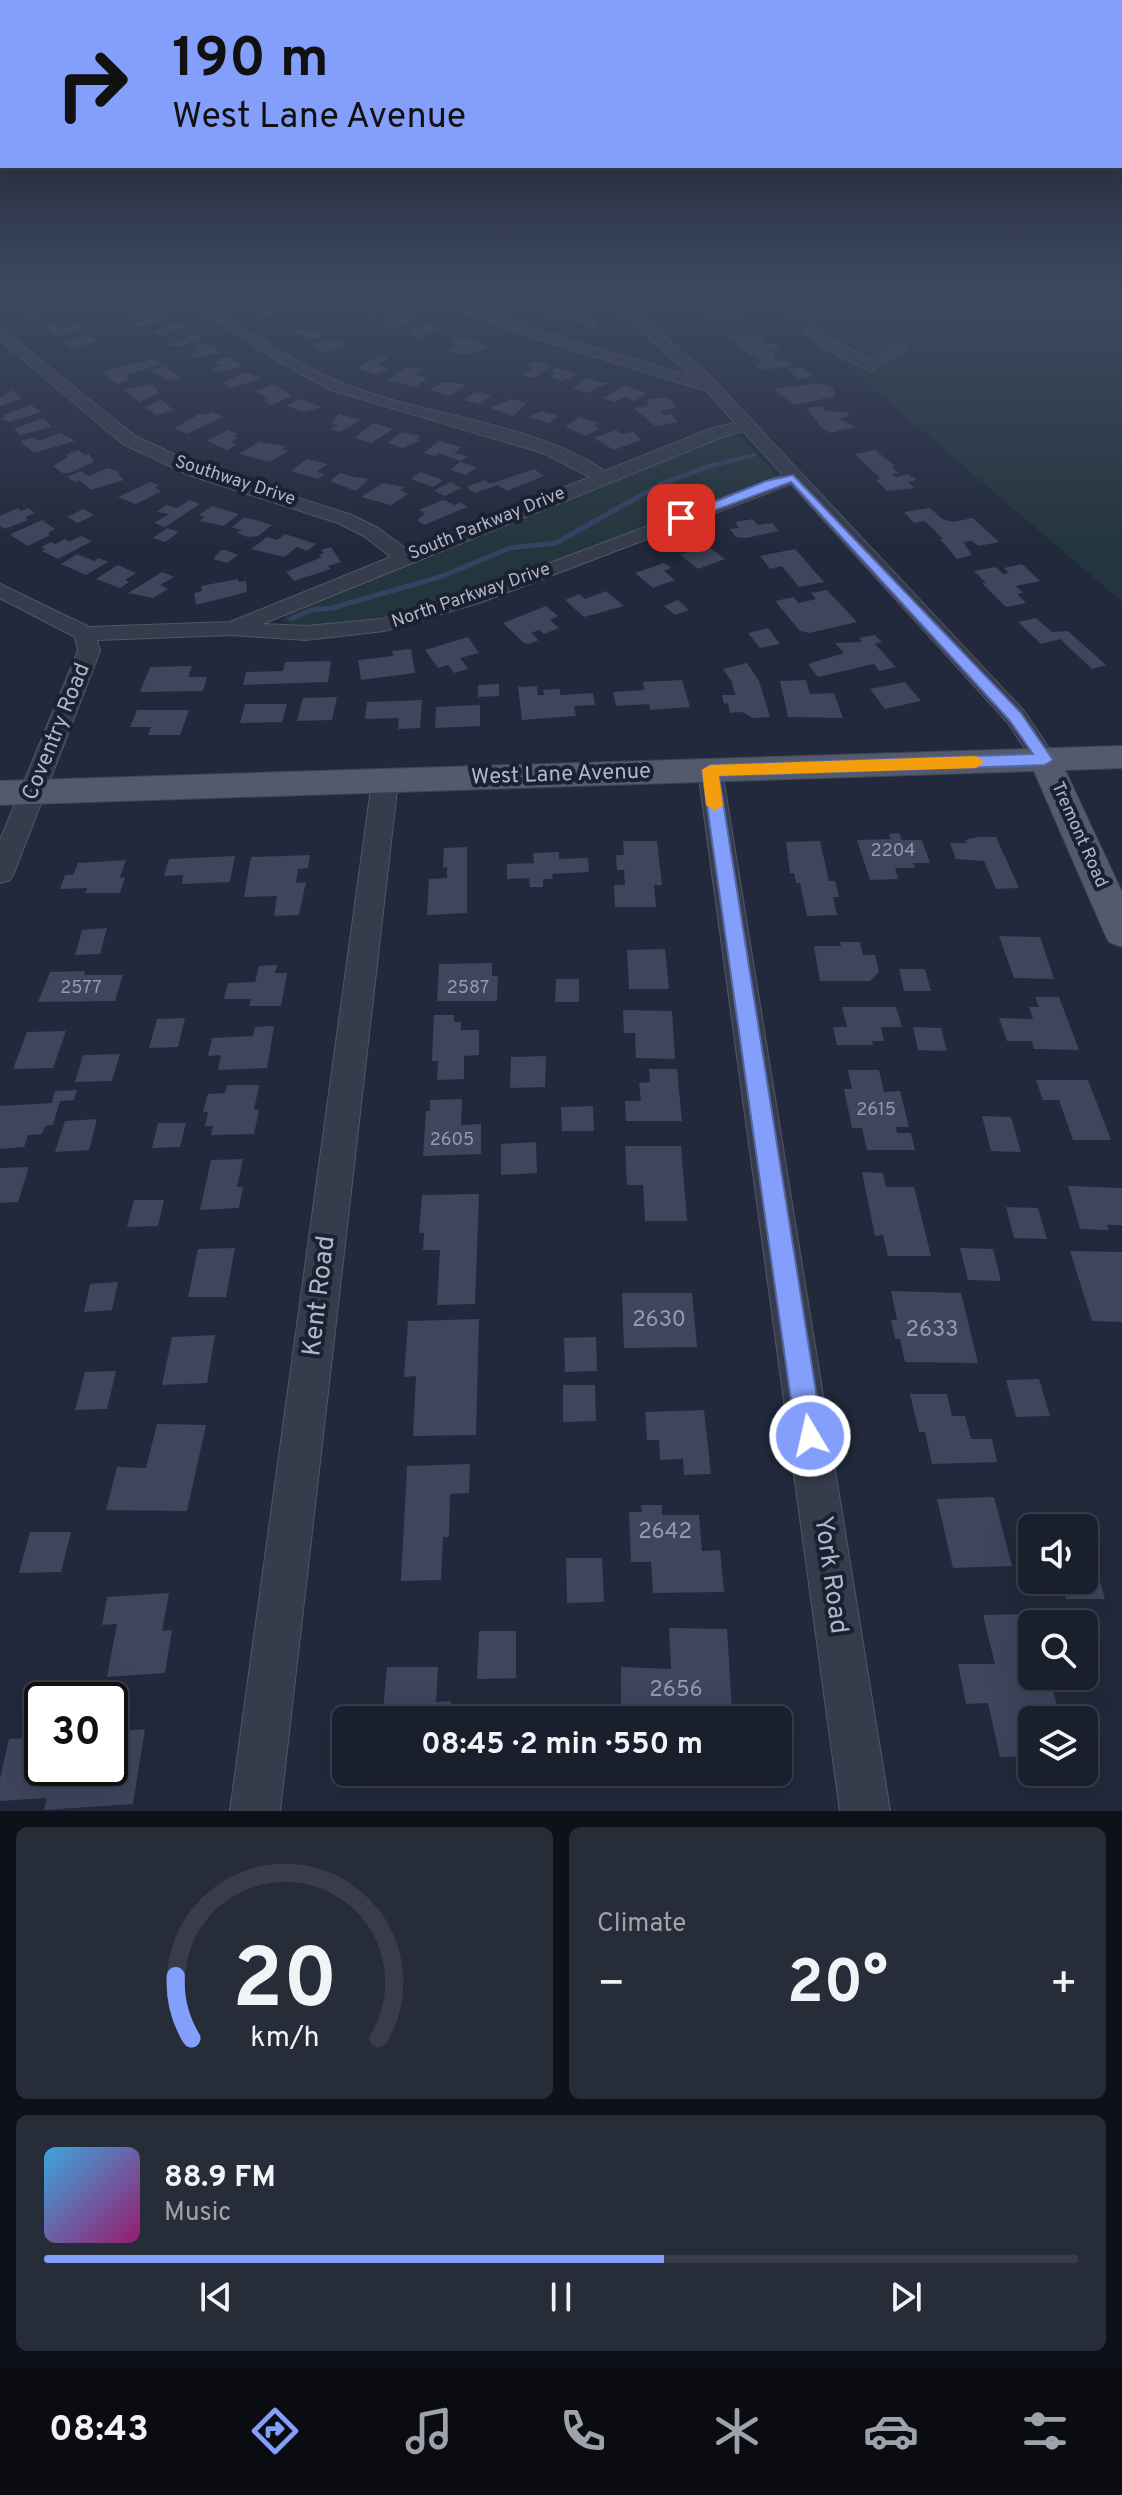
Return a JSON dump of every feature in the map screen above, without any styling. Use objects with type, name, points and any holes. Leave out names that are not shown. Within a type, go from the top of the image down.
[{"type":"main road","name":"West Lane Avenue","points":[[0,793],[1122,757]]},
{"type":"main road","name":"Tremont Road","points":[[1045,760],[1122,932]]},
{"type":"street","name":"Southway Drive","points":[[54,378],[129,440],[195,471],[345,519],[371,532],[404,557]]},
{"type":"street","points":[[320,378],[337,387],[549,449],[603,478]]},
{"type":"street","points":[[684,378],[717,395]]},
{"type":"street","name":"Tremont Road","points":[[702,378],[1016,717],[1045,760]]},
{"type":"street","name":"South Parkway Drive","points":[[231,628],[719,432],[744,426]]},
{"type":"street","name":"North Parkway Drive","points":[[85,634],[231,628],[306,633],[347,630],[422,616],[793,478]]},
{"type":"street","name":"Coventry Road","points":[[0,590],[85,634],[89,651],[0,873]]},
{"type":"street","name":"York Road","points":[[710,770],[865,1811]]},
{"type":"street","name":"Kent Road","points":[[255,1811],[385,781]]},
{"type":"shaded area","points":[[860,378],[1122,378],[1122,602]]},
{"type":"shaded area","points":[[726,434],[741,437],[772,470],[775,477],[772,481],[600,547],[441,602],[371,620],[316,628],[284,621],[286,613]]},
{"type":"building","points":[[108,378],[130,380],[117,384]]},
{"type":"building","points":[[234,378],[262,378],[230,388],[223,383]]},
{"type":"building","points":[[391,378],[427,378],[416,387],[387,380]]},
{"type":"building","points":[[588,378],[608,383],[587,393],[573,388]]},
{"type":"building","points":[[443,382],[466,385],[450,396],[430,390]]},
{"type":"building","points":[[819,383],[832,387],[836,396],[795,405],[773,389]]},
{"type":"building","points":[[152,384],[159,393],[139,402],[124,390]]},
{"type":"building","points":[[271,385],[293,396],[271,405],[263,400],[268,398],[255,391]]},
{"type":"building","points":[[625,385],[647,393],[635,401],[626,397],[614,402],[603,398]]},
{"type":"building","points":[[13,390],[22,399],[0,406],[0,397]]},
{"type":"building","points":[[475,392],[491,395],[480,404],[464,400]]},
{"type":"building","points":[[667,397],[677,408],[660,411],[664,415],[671,414],[678,422],[655,426],[634,408],[650,405],[646,400]]},
{"type":"building","points":[[301,399],[322,407],[303,412],[287,406]]},
{"type":"building","points":[[511,399],[526,403],[514,416],[490,408]]},
{"type":"building","points":[[161,400],[174,410],[156,415],[145,407]]},
{"type":"building","points":[[31,405],[41,412],[9,422],[0,419],[5,417],[2,415]]},
{"type":"building","points":[[821,406],[826,411],[847,412],[850,416],[838,419],[856,427],[830,433],[806,408]]},
{"type":"building","points":[[541,411],[558,416],[549,423],[528,417]]},
{"type":"building","points":[[212,412],[223,417],[187,434],[174,428],[201,413]]},
{"type":"building","points":[[339,414],[361,420],[340,432],[330,429],[337,425],[331,423]]},
{"type":"building","points":[[580,417],[599,423],[594,426],[600,428],[586,436],[565,427]]},
{"type":"building","points":[[43,418],[52,427],[20,435],[14,429]]},
{"type":"building","points":[[373,423],[393,429],[371,443],[355,438]]},
{"type":"building","points":[[228,430],[238,434],[234,436],[238,438],[231,442],[237,445],[227,450],[207,441]]},
{"type":"building","points":[[616,430],[622,434],[634,432],[641,440],[614,450],[594,438]]},
{"type":"building","points":[[402,432],[420,436],[416,439],[420,440],[403,448],[387,443]]},
{"type":"building","points":[[60,433],[75,441],[34,453],[20,441],[33,437],[38,441]]},
{"type":"building","points":[[439,441],[461,447],[454,453],[467,456],[461,461],[439,453],[435,456],[423,453]]},
{"type":"building","points":[[259,442],[286,446],[282,449],[288,451],[270,462],[239,454]]},
{"type":"building","points":[[78,450],[89,454],[94,462],[70,473],[62,473],[53,466],[68,457],[65,455]]},
{"type":"building","points":[[875,450],[895,466],[892,467],[899,473],[892,474],[896,477],[908,474],[917,480],[908,482],[915,488],[887,491],[876,480],[881,479],[855,454]]},
{"type":"building","points":[[307,459],[328,464],[317,472],[325,474],[318,479],[291,471]]},
{"type":"building","points":[[460,462],[477,467],[466,475],[450,470]]},
{"type":"building","points":[[107,468],[120,472],[117,473],[124,480],[91,490],[79,480],[75,482],[67,477],[81,471],[89,476]]},
{"type":"building","points":[[534,469],[544,476],[507,491],[498,485],[475,493],[466,487],[485,480],[490,484]]},
{"type":"building","points":[[420,472],[443,480],[433,487],[411,479]]},
{"type":"building","points":[[340,473],[369,479],[356,491],[330,481]]},
{"type":"building","points":[[150,482],[159,485],[155,488],[162,491],[136,504],[118,497]]},
{"type":"building","points":[[450,482],[461,488],[445,496],[434,491]]},
{"type":"building","points":[[382,483],[405,487],[400,490],[408,494],[391,505],[361,497]]},
{"type":"building","points":[[190,500],[200,504],[165,527],[154,523],[169,514],[156,512],[167,505],[177,508]]},
{"type":"building","points":[[443,500],[455,505],[461,502],[467,507],[424,525],[417,520],[425,514],[419,510]]},
{"type":"building","points":[[212,506],[239,514],[224,526],[200,521],[205,517],[199,515]]},
{"type":"building","points":[[18,508],[21,511],[28,508],[35,513],[25,517],[28,520],[5,529],[0,526],[0,516]]},
{"type":"building","points":[[930,508],[942,519],[953,522],[973,518],[999,542],[978,546],[972,541],[963,542],[972,555],[957,559],[925,521],[914,523],[904,512]]},
{"type":"building","points":[[83,509],[94,515],[78,523],[67,517]]},
{"type":"building","points":[[243,518],[272,525],[258,536],[248,537],[237,533],[241,530],[232,527]]},
{"type":"building","points":[[753,519],[757,525],[772,523],[779,531],[746,538],[736,537],[730,529],[739,528],[735,522]]},
{"type":"building","points":[[42,520],[55,529],[48,533],[50,535],[28,546],[11,534]]},
{"type":"building","points":[[167,528],[179,532],[165,542],[153,538]]},
{"type":"building","points":[[285,534],[316,544],[307,551],[297,547],[284,557],[251,549],[267,537],[277,540]]},
{"type":"building","points":[[81,536],[92,541],[58,559],[42,551],[45,549],[41,547],[51,542],[55,544],[65,539],[69,542]]},
{"type":"building","points":[[706,545],[725,559],[698,569],[680,555]]},
{"type":"building","points":[[331,547],[341,562],[328,566],[331,569],[294,581],[286,572],[322,557],[319,555],[324,553],[321,550]]},
{"type":"building","points":[[795,549],[824,582],[799,587],[782,566],[770,569],[760,556]]},
{"type":"building","points":[[221,550],[238,555],[227,563],[213,559]]},
{"type":"building","points":[[77,554],[94,561],[99,558],[108,562],[86,575],[61,564]]},
{"type":"building","points":[[664,563],[671,568],[664,571],[675,580],[653,588],[635,573]]},
{"type":"building","points":[[1022,564],[1040,581],[1016,586],[1023,593],[1017,594],[1026,603],[1006,607],[974,571],[996,567],[1003,574],[1009,573],[1004,568]]},
{"type":"building","points":[[118,565],[136,573],[125,580],[129,582],[120,588],[96,579]]},
{"type":"building","points":[[162,572],[174,577],[160,585],[168,589],[153,598],[128,593]]},
{"type":"building","points":[[238,579],[239,582],[246,581],[247,592],[196,605],[194,593],[202,591],[201,586]]},
{"type":"building","points":[[827,590],[857,622],[809,633],[800,631],[775,601],[794,597],[798,603],[816,599],[811,593]]},
{"type":"building","points":[[606,591],[624,606],[584,617],[565,600],[579,594],[585,599]]},
{"type":"building","points":[[678,600],[689,610],[675,615],[664,606]]},
{"type":"building","points":[[546,606],[558,616],[550,620],[559,628],[544,634],[539,630],[531,633],[539,640],[529,644],[503,623]]},
{"type":"building","points":[[1036,618],[1052,632],[1068,631],[1106,665],[1092,669],[1060,639],[1041,644],[1018,622]]},
{"type":"building","points":[[768,628],[780,644],[760,648],[748,633]]},
{"type":"building","points":[[875,635],[882,642],[875,644],[896,667],[879,671],[874,664],[818,677],[808,664],[844,653],[835,643],[862,642],[859,638]]},
{"type":"building","points":[[468,637],[479,653],[460,658],[468,669],[454,673],[448,665],[438,668],[425,650]]},
{"type":"building","points":[[411,649],[415,673],[361,680],[358,660],[393,656],[392,651]]},
{"type":"building","points":[[331,661],[328,682],[243,685],[246,672],[283,671],[285,662]]},
{"type":"building","points":[[747,663],[759,681],[770,717],[752,718],[743,712],[730,713],[728,703],[724,704],[722,695],[735,695],[732,682],[723,669]]},
{"type":"building","points":[[192,666],[188,677],[207,677],[203,691],[140,692],[150,667]]},
{"type":"building","points":[[682,680],[690,707],[650,710],[649,704],[616,706],[613,692],[644,690],[643,682]]},
{"type":"building","points":[[806,680],[810,694],[834,693],[843,718],[788,717],[780,681]]},
{"type":"building","points":[[905,682],[921,701],[885,709],[870,689]]},
{"type":"building","points":[[499,684],[499,696],[478,697],[478,685]]},
{"type":"building","points":[[537,686],[538,695],[544,695],[543,690],[560,689],[560,695],[593,693],[595,705],[574,706],[576,716],[522,720],[518,687]]},
{"type":"building","points":[[337,697],[332,720],[297,721],[303,698]]},
{"type":"building","points":[[422,700],[420,728],[398,729],[399,718],[365,719],[367,702]]},
{"type":"building","points":[[245,704],[287,704],[282,722],[240,723]]},
{"type":"building","points":[[480,705],[480,726],[435,728],[436,707]]},
{"type":"building","points":[[137,710],[189,710],[180,735],[148,735],[151,727],[130,727]]},
{"type":"building","points":[[899,833],[902,840],[922,840],[930,863],[913,863],[915,868],[895,868],[898,879],[870,880],[857,840],[891,839],[889,834]]},
{"type":"building","points":[[996,837],[1019,888],[996,889],[984,861],[956,859],[950,843],[967,843],[965,840]]},
{"type":"building","points":[[623,841],[657,841],[662,885],[654,885],[656,907],[615,907],[614,885],[625,885],[624,870],[617,870],[616,855],[624,855]]},
{"type":"building","points":[[820,841],[829,881],[835,881],[839,897],[833,897],[837,915],[807,916],[800,883],[796,883],[794,873],[790,873],[786,842]]},
{"type":"building","points":[[467,847],[467,913],[427,915],[429,879],[447,878],[447,867],[443,868],[444,848]]},
{"type":"building","points":[[559,852],[559,859],[588,858],[589,872],[552,874],[553,879],[543,879],[543,887],[530,887],[529,878],[507,879],[507,864],[534,863],[533,853]]},
{"type":"building","points":[[310,855],[308,868],[298,869],[296,883],[306,882],[299,915],[274,916],[277,896],[244,897],[251,857]]},
{"type":"building","points":[[235,856],[230,882],[182,884],[183,875],[164,876],[169,859]]},
{"type":"building","points":[[126,860],[120,878],[125,877],[120,893],[85,893],[87,888],[60,889],[65,875],[73,875],[78,863]]},
{"type":"building","points":[[107,928],[100,954],[75,955],[82,930]]},
{"type":"building","points":[[999,936],[1040,937],[1054,979],[1014,978]]},
{"type":"building","points":[[840,942],[860,942],[863,955],[875,955],[879,972],[870,981],[820,981],[814,946],[841,946]]},
{"type":"building","points":[[665,949],[669,989],[629,989],[627,950]]},
{"type":"building","points":[[492,963],[492,976],[498,976],[497,1001],[437,1001],[439,964]]},
{"type":"building","points":[[277,965],[275,973],[287,973],[281,1006],[249,1006],[251,999],[224,999],[228,983],[255,982],[259,966]]},
{"type":"building","points":[[899,969],[925,969],[931,991],[904,991]]},
{"type":"building","points":[[85,971],[84,975],[123,975],[115,1001],[38,1002],[50,972]]},
{"type":"building","points":[[556,979],[579,979],[579,1002],[555,1002]]},
{"type":"building","points":[[1035,997],[1059,997],[1079,1050],[1034,1049],[1032,1041],[1007,1041],[999,1018],[1033,1019],[1029,1007],[1039,1007]]},
{"type":"building","points":[[842,1007],[896,1007],[902,1027],[881,1027],[884,1041],[872,1041],[873,1045],[837,1045],[833,1027],[847,1027]]},
{"type":"building","points":[[623,1010],[672,1011],[675,1059],[636,1058],[635,1033],[624,1033]]},
{"type":"building","points":[[434,1015],[454,1015],[454,1022],[461,1022],[461,1030],[479,1030],[479,1055],[464,1056],[464,1079],[437,1080],[438,1061],[432,1061]]},
{"type":"building","points":[[185,1018],[178,1047],[149,1048],[157,1019]]},
{"type":"building","points":[[274,1026],[267,1068],[218,1070],[221,1055],[208,1056],[212,1038],[253,1036],[255,1027]]},
{"type":"building","points":[[913,1027],[941,1028],[947,1051],[918,1050]]},
{"type":"building","points":[[66,1031],[53,1068],[13,1069],[27,1032]]},
{"type":"building","points":[[120,1054],[112,1081],[75,1082],[83,1055]]},
{"type":"building","points":[[546,1056],[545,1087],[510,1088],[511,1057]]},
{"type":"building","points":[[649,1069],[677,1069],[682,1121],[626,1121],[625,1101],[641,1101],[639,1083],[650,1082]]},
{"type":"building","points":[[848,1070],[879,1070],[884,1092],[900,1091],[909,1127],[896,1127],[897,1133],[911,1133],[915,1150],[867,1150],[862,1128],[852,1128],[844,1089],[852,1089]]},
{"type":"building","points":[[1036,1080],[1088,1080],[1111,1140],[1073,1140],[1059,1100],[1043,1100]]},
{"type":"building","points":[[227,1085],[259,1085],[254,1110],[259,1110],[254,1134],[211,1135],[213,1126],[205,1126],[208,1112],[203,1112],[208,1094],[225,1093]]},
{"type":"building","points":[[77,1090],[74,1100],[60,1101],[53,1125],[45,1126],[42,1134],[28,1135],[24,1147],[0,1149],[0,1106],[52,1103],[55,1091]]},
{"type":"building","points":[[462,1099],[461,1125],[481,1124],[481,1154],[423,1156],[426,1111],[430,1111],[430,1100]]},
{"type":"building","points":[[593,1106],[594,1131],[562,1131],[561,1107]]},
{"type":"building","points":[[982,1116],[1011,1117],[1021,1152],[991,1151]]},
{"type":"building","points":[[97,1119],[89,1150],[55,1152],[65,1121]]},
{"type":"building","points":[[158,1123],[186,1123],[180,1147],[152,1148]]},
{"type":"building","points":[[536,1142],[537,1173],[501,1175],[501,1144]]},
{"type":"building","points":[[625,1146],[681,1146],[687,1221],[645,1221],[643,1185],[627,1185]]},
{"type":"building","points":[[243,1159],[237,1187],[243,1187],[239,1208],[200,1210],[211,1160]]},
{"type":"building","points":[[29,1167],[18,1202],[0,1203],[0,1168]]},
{"type":"building","points":[[862,1172],[883,1173],[886,1187],[914,1187],[931,1256],[888,1256],[883,1235],[875,1236]]},
{"type":"building","points":[[1068,1186],[1122,1188],[1122,1225],[1107,1225],[1109,1230],[1080,1229]]},
{"type":"building","points":[[479,1194],[475,1304],[437,1305],[440,1250],[423,1250],[424,1233],[419,1233],[422,1195]]},
{"type":"building","points":[[134,1200],[164,1200],[158,1226],[127,1227]]},
{"type":"building","points":[[1006,1207],[1038,1208],[1047,1239],[1014,1238]]},
{"type":"building","points":[[235,1248],[226,1297],[188,1297],[198,1249]]},
{"type":"building","points":[[960,1248],[993,1249],[1001,1281],[968,1280]]},
{"type":"building","points":[[1070,1251],[1122,1252],[1122,1322],[1092,1321]]},
{"type":"building","points":[[118,1282],[112,1310],[84,1312],[90,1284]]},
{"type":"building","points":[[891,1291],[961,1293],[978,1363],[905,1362],[900,1339],[895,1339],[891,1320],[897,1320]]},
{"type":"building","points":[[622,1293],[692,1293],[697,1347],[624,1348]]},
{"type":"building","points":[[479,1319],[476,1435],[413,1436],[416,1376],[404,1377],[408,1321]]},
{"type":"building","points":[[215,1335],[207,1383],[162,1385],[172,1337]]},
{"type":"building","points":[[596,1337],[597,1371],[565,1372],[564,1338]]},
{"type":"building","points":[[116,1371],[107,1409],[75,1410],[85,1372]]},
{"type":"building","points":[[1039,1379],[1050,1416],[1016,1417],[1006,1380]]},
{"type":"building","points":[[563,1385],[595,1385],[596,1421],[563,1422]]},
{"type":"building","points":[[910,1394],[947,1394],[952,1416],[965,1416],[971,1439],[992,1439],[997,1462],[932,1464],[925,1432],[919,1432]]},
{"type":"building","points":[[704,1410],[711,1474],[684,1475],[683,1459],[660,1460],[659,1440],[647,1440],[645,1412]]},
{"type":"building","points":[[157,1424],[206,1425],[187,1511],[106,1510],[117,1467],[146,1468]]},
{"type":"building","points":[[470,1464],[469,1493],[450,1494],[449,1537],[443,1537],[441,1580],[401,1581],[407,1466]]},
{"type":"building","points":[[994,1497],[1012,1566],[953,1568],[937,1499]]},
{"type":"building","points":[[641,1505],[662,1505],[662,1515],[699,1515],[702,1551],[720,1550],[724,1592],[653,1593],[651,1562],[631,1562],[629,1512],[642,1512]]},
{"type":"building","points":[[30,1532],[71,1532],[61,1572],[19,1573]]},
{"type":"building","points":[[566,1558],[602,1558],[604,1602],[567,1603]]},
{"type":"building","points":[[1098,1574],[1105,1599],[1066,1599],[1065,1594],[1098,1594]]},
{"type":"building","points":[[169,1593],[162,1631],[172,1630],[165,1673],[107,1677],[117,1624],[102,1625],[107,1597]]},
{"type":"building","points":[[1018,1614],[1018,1690],[1053,1690],[1057,1706],[1018,1706],[1018,1756],[1000,1757],[988,1703],[966,1704],[958,1664],[995,1664],[983,1615]]},
{"type":"building","points":[[669,1628],[727,1629],[732,1706],[621,1706],[621,1667],[671,1669]]},
{"type":"building","points":[[479,1631],[516,1631],[516,1678],[477,1679]]},
{"type":"building","points":[[387,1667],[438,1667],[436,1702],[451,1701],[451,1706],[383,1706]]},
{"type":"building","points":[[145,1729],[133,1804],[44,1810],[47,1798],[0,1801],[0,1779],[9,1739],[24,1738],[24,1786],[128,1786],[128,1730]]},
{"type":"waterway","points":[[711,466],[754,455]]},
{"type":"waterway","points":[[291,619],[311,610],[332,608],[440,577],[510,548],[556,543],[661,484],[716,464]]},
{"type":"slow traffic","points":[[715,805],[710,770],[976,762]]},
{"type":"route","points":[[681,518],[793,478],[1016,717],[1045,760],[710,770],[810,1436]]}]
